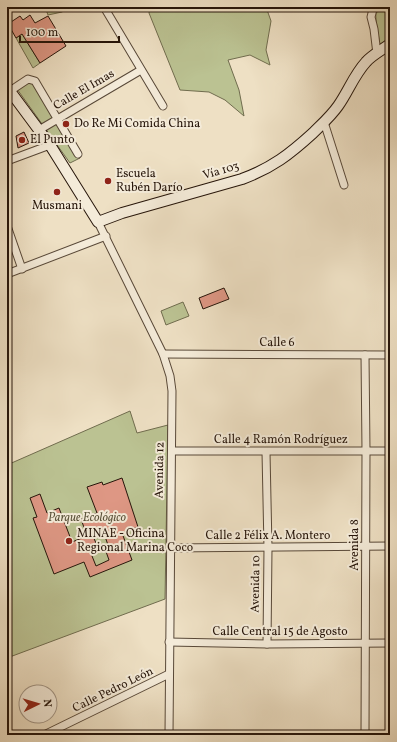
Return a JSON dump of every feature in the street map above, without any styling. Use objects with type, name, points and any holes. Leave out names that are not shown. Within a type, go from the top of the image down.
[{"type":"main road","name":"Vía 103","points":[[98,222],[122,213],[256,174],[282,160],[324,122],[339,104],[359,71],[367,61],[390,44]]},
{"type":"main road","points":[[9,89],[50,145],[98,222]]},
{"type":"street","points":[[104,7],[140,70],[163,106]]},
{"type":"street","points":[[376,7],[373,9],[371,17],[377,54]]},
{"type":"street","points":[[7,34],[7,40]]},
{"type":"street","name":"Calle El Imas","points":[[39,130],[140,70]]},
{"type":"street","points":[[9,89],[28,79],[36,81],[78,154]]},
{"type":"street","points":[[324,122],[344,184]]},
{"type":"street","points":[[7,161],[50,145]]},
{"type":"street","name":"Avenida 12","points":[[98,222],[163,354],[170,376],[172,391],[172,451],[169,735]]},
{"type":"street","points":[[7,226],[22,269]]},
{"type":"street","points":[[7,274],[106,236]]},
{"type":"street","name":"Calle 6","points":[[163,354],[390,355]]},
{"type":"street","name":"Avenida 8","points":[[365,355],[365,735]]},
{"type":"street","name":"Calle 4 Ramón Rodríguez","points":[[172,451],[390,451]]},
{"type":"street","name":"Avenida 10","points":[[266,452],[268,548],[267,644]]},
{"type":"street","name":"Calle 2 Félix A. Montero","points":[[170,548],[390,546]]},
{"type":"street","name":"Calle Central 15 de Agosto","points":[[169,642],[267,644],[390,643]]},
{"type":"street","name":"Calle Pedro León","points":[[44,735],[169,674]]},
{"type":"green space","points":[[45,7],[70,7],[62,12],[48,15]]},
{"type":"green space","points":[[150,7],[266,7],[271,21],[266,50],[270,65],[250,55],[228,60],[239,90],[244,116],[225,100],[209,92],[180,90],[149,13]]},
{"type":"green space","points":[[384,7],[390,7],[390,37],[380,45],[376,13]]},
{"type":"green space","points":[[28,30],[27,42],[40,63],[33,68],[16,38]]},
{"type":"green space","points":[[30,82],[41,94],[80,158],[70,163],[17,89]]},
{"type":"green space","points":[[183,302],[189,316],[166,325],[161,311]]},
{"type":"green space","name":"Parque Ecológico","points":[[130,411],[137,433],[168,425],[165,599],[7,658],[7,465]]},
{"type":"building","points":[[30,15],[35,23],[48,16],[66,46],[40,63],[22,34],[16,38],[8,24],[20,16],[23,20]]},
{"type":"building","name":"El Punto","points":[[24,132],[29,143],[18,148],[16,136]]},
{"type":"building","points":[[224,288],[229,299],[203,309],[199,298]]},
{"type":"building","points":[[122,478],[138,527],[122,533],[132,560],[90,577],[84,562],[54,574],[33,518],[37,517],[30,498],[40,494],[47,513],[59,508],[72,542],[87,536],[81,519],[97,513],[87,487],[102,482],[103,485]],"holes":[[[102,528],[108,545],[104,546],[109,560],[96,566],[88,546],[96,543],[91,532]]]},
{"type":"place","name":"Do Re Mi Comida China","points":[[66,124]]},
{"type":"place","name":"El Punto","points":[[22,140]]},
{"type":"place","name":"Escuela Rubén Darío","points":[[108,181]]},
{"type":"place","name":"Musmani","points":[[57,192]]},
{"type":"place","name":"MINAE - Oficina Regional Marina Coco","points":[[69,541]]}]
